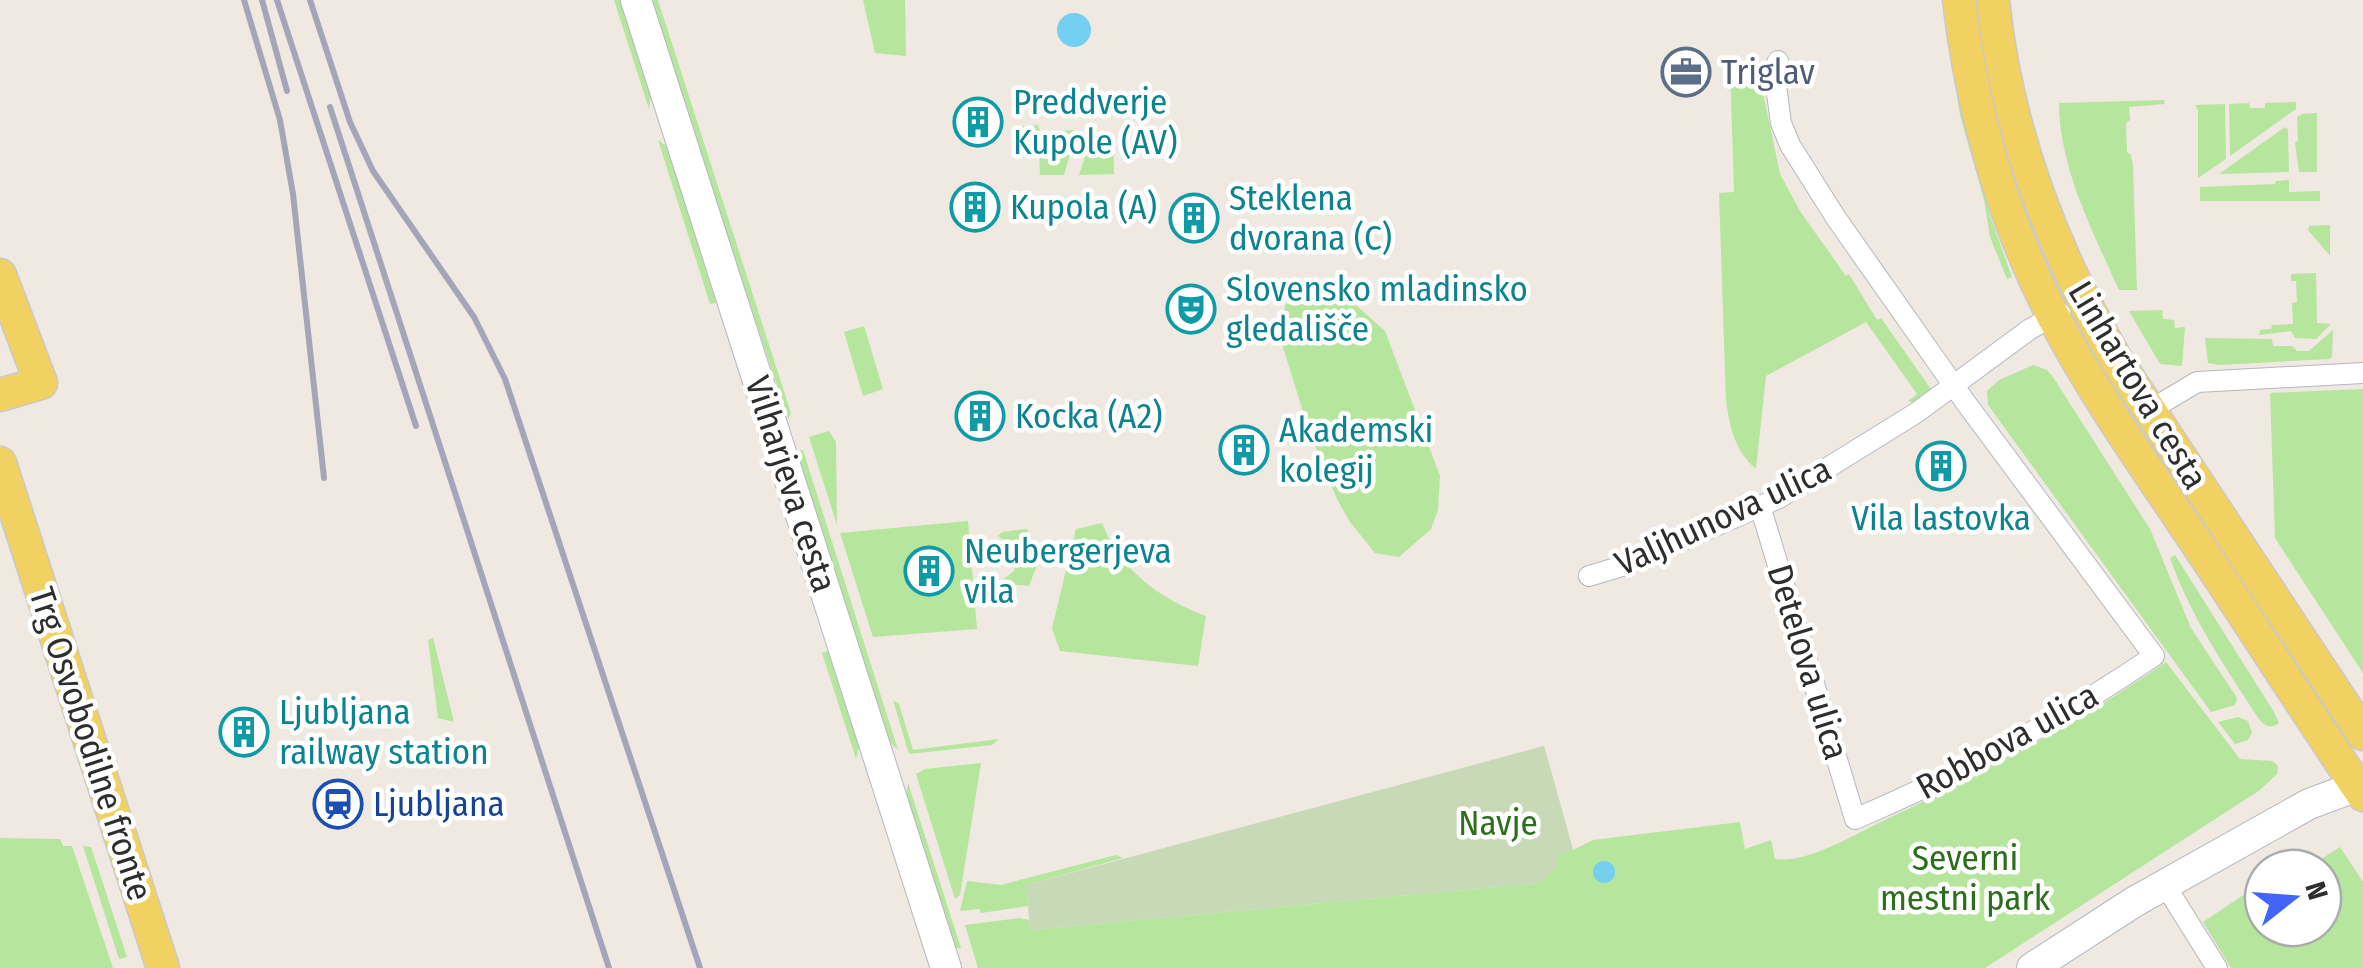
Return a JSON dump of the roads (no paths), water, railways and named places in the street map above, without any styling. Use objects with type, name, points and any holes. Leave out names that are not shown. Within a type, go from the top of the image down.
[{"type":"main road","name":"Vilharjeva cesta","points":[[636,0],[946,968]]},
{"type":"main road","name":"Linhartova cesta","points":[[1960,0],[1976,101],[1994,166],[2027,260],[2054,316],[2108,408],[2361,788]]},
{"type":"main road","name":"Linhartova cesta","points":[[1993,0],[2005,77],[2023,152],[2083,301],[2363,734]]},
{"type":"main road","points":[[0,274],[41,383],[0,395]]},
{"type":"main road","name":"Trg Osvobodilne fronte","points":[[0,464],[163,968]]},
{"type":"main road","points":[[2032,968],[2165,885],[2310,804],[2361,788]]},
{"type":"street","points":[[1778,61],[1774,72],[1776,98],[1790,145],[1836,218],[1955,386]]},
{"type":"street","points":[[2054,316],[2083,301]]},
{"type":"street","name":"Linhartova cesta","points":[[1955,386],[2030,329],[2054,316]]},
{"type":"street","points":[[2150,410],[2197,382],[2363,373]]},
{"type":"street","name":"Valjhunova ulica","points":[[1589,576],[1629,564],[1760,506],[1831,468],[1955,386]]},
{"type":"street","name":"Robbova ulica","points":[[1855,818],[1912,795],[2018,740],[2154,656],[1955,386]]},
{"type":"street","name":"Detelova ulica","points":[[1760,506],[1855,818]]},
{"type":"street","points":[[2165,885],[2217,968]]},
{"type":"water","points":[[1074,13],[1086,18],[1091,30],[1086,42],[1074,47],[1062,42],[1057,30],[1062,18]]},
{"type":"water","points":[[1604,861],[1612,864],[1612,880],[1604,883],[1596,880],[1593,872],[1596,864]]},
{"type":"railway","points":[[244,0],[280,120],[293,194],[324,478]]},
{"type":"railway","points":[[262,0],[287,91]]},
{"type":"railway","points":[[277,0],[416,426]]},
{"type":"railway","points":[[310,0],[350,122],[373,171],[474,317],[505,379],[700,968]]},
{"type":"railway","points":[[330,107],[609,968]]},
{"type":"place","name":"Triglav","points":[[1686,72]]},
{"type":"place","name":"Preddverje Kupole (AV)","points":[[978,122]]},
{"type":"place","name":"Kupola (A)","points":[[975,207]]},
{"type":"place","name":"Steklena dvorana (C)","points":[[1194,218]]},
{"type":"place","name":"Slovensko mladinsko gledališče","points":[[1191,309]]},
{"type":"place","name":"Kocka (A2)","points":[[980,416]]},
{"type":"place","name":"Akademski kolegij","points":[[1244,450]]},
{"type":"place","name":"Vila lastovka","points":[[1941,466]]},
{"type":"place","name":"Neubergerjeva vila","points":[[929,571]]},
{"type":"place","name":"Ljubljana railway station","points":[[244,732]]},
{"type":"place","name":"Ljubljana","points":[[338,804]]},
{"type":"park label","name":"Navje","points":[[1498,823]]},
{"type":"park label","name":"Severni mestni park","points":[[1965,878]]}]
